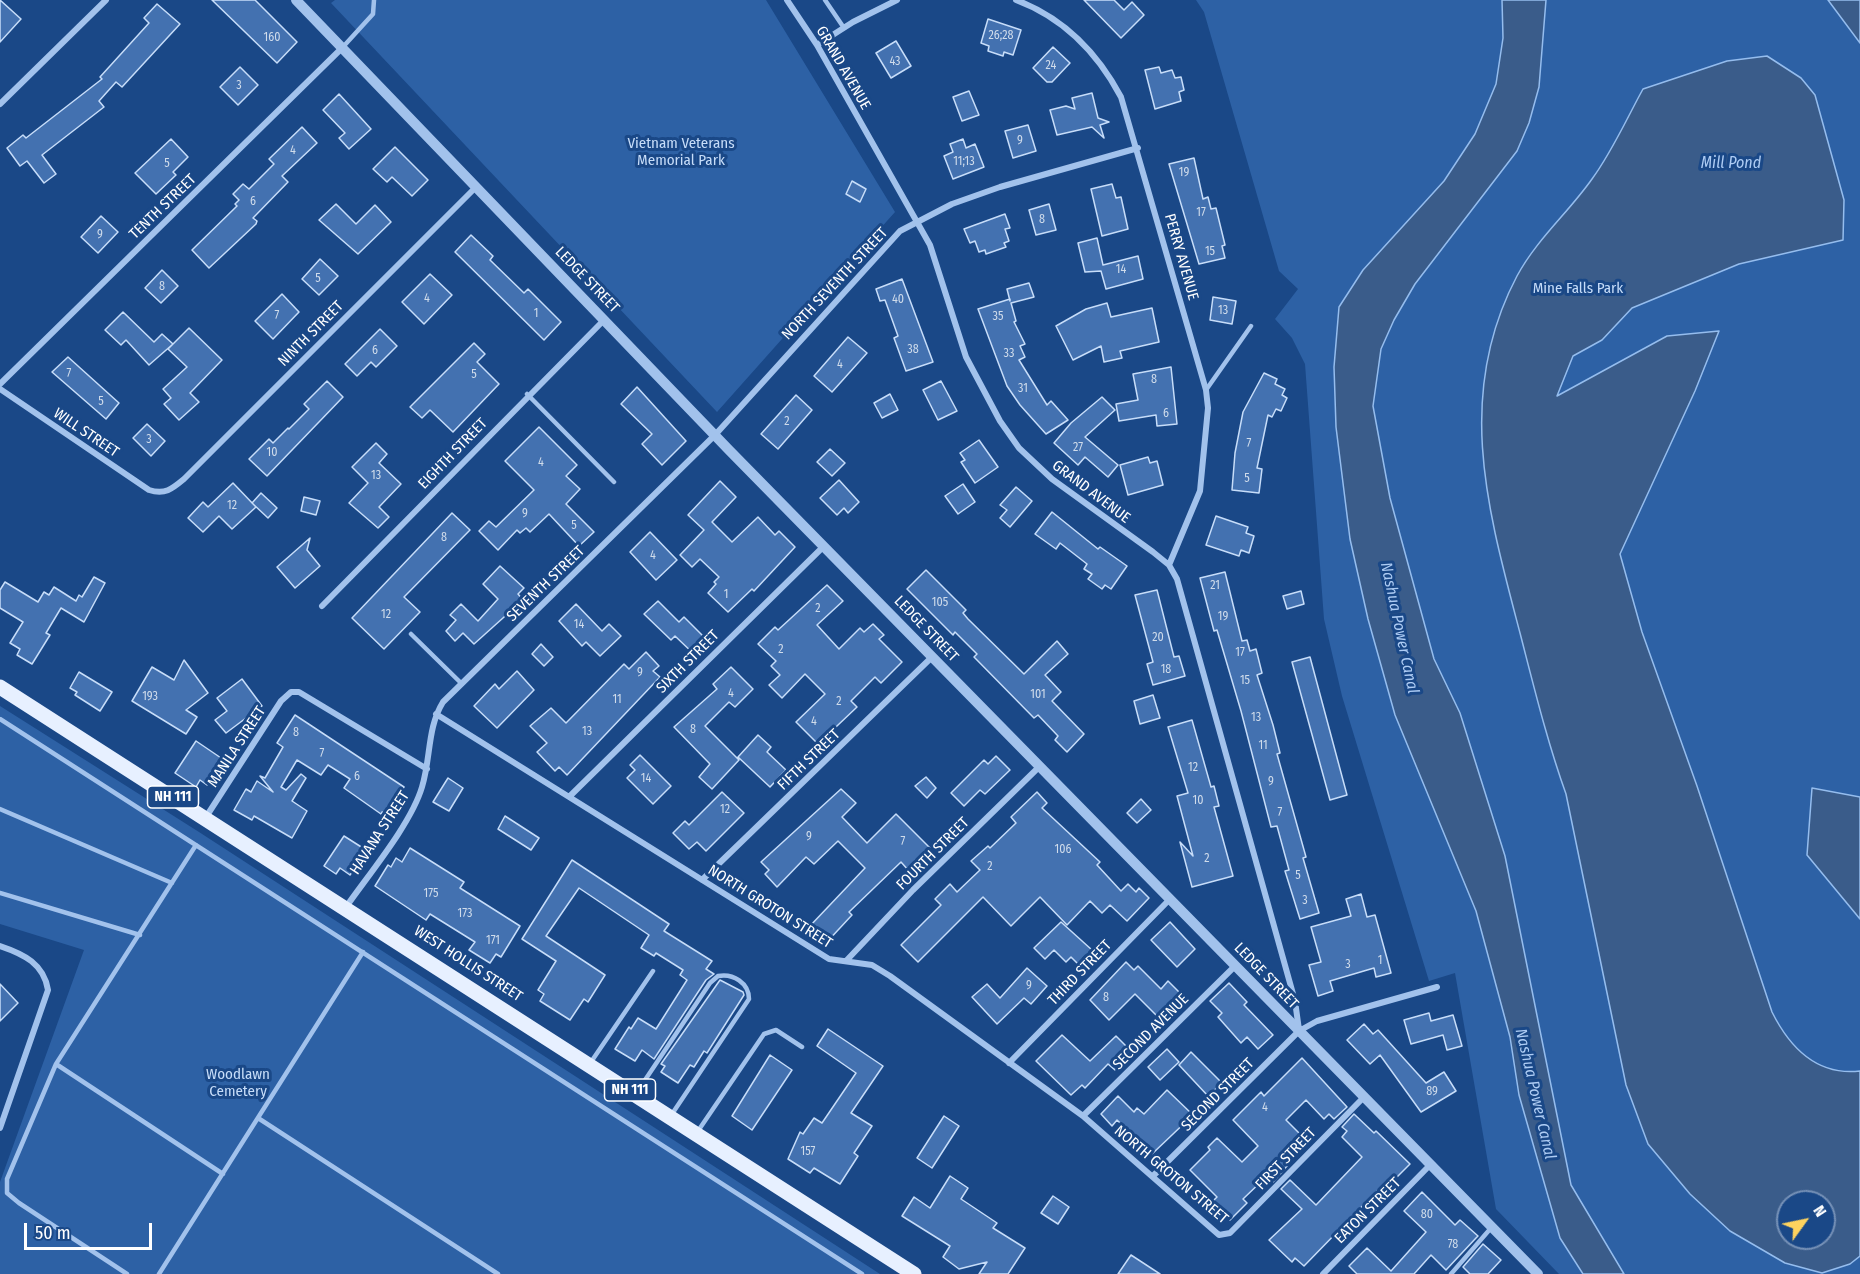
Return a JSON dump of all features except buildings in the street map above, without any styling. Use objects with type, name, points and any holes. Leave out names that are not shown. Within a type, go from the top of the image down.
[{"type":"main road","name":"WEST HOLLIS STREET","points":[[0,687],[206,817],[914,1274]]},
{"type":"street","points":[[0,104],[106,0]]},
{"type":"street","name":"LEDGE STREET","points":[[296,0],[715,435],[1538,1274]]},
{"type":"street","name":"GRAND AVENUE","points":[[787,0],[817,45],[916,221],[938,266],[975,377],[1019,448],[1052,479],[1169,565],[1177,579],[1295,1001],[1299,1031]]},
{"type":"street","points":[[817,45],[897,0]]},
{"type":"street","name":"PERRY AVENUE","points":[[1016,0],[1046,14],[1068,29],[1097,58],[1121,97],[1138,148],[1206,390],[1206,450],[1200,490],[1187,527],[1169,565]]},
{"type":"street","name":"TENTH STREET","points":[[0,384],[342,48]]},
{"type":"street","name":"NORTH SEVENTH STREET","points":[[715,435],[900,231],[952,204],[1000,187],[1138,148]]},
{"type":"street","name":"NINTH STREET","points":[[161,493],[184,479],[476,187]]},
{"type":"street","name":"EIGHTH STREET","points":[[322,606],[528,394],[604,320]]},
{"type":"street","name":"WILL STREET","points":[[0,389],[139,483],[161,493]]},
{"type":"street","name":"SEVENTH STREET","points":[[436,714],[462,684],[715,435]]},
{"type":"street","name":"SIXTH STREET","points":[[570,796],[824,546]]},
{"type":"street","name":"FIFTH STREET","points":[[702,880],[932,657]]},
{"type":"street","name":"MANILA STREET","points":[[206,817],[281,701],[291,692],[299,692],[427,769]]},
{"type":"street","points":[[427,769],[436,714]]},
{"type":"street","name":"NORTH GROTON STREET","points":[[436,714],[829,959],[872,965],[1083,1116],[1154,1175],[1218,1234],[1225,1236]]},
{"type":"street","name":"FOURTH STREET","points":[[846,961],[913,890],[1040,766]]},
{"type":"street","name":"HAVANA STREET","points":[[346,908],[401,826],[422,789],[427,769]]},
{"type":"street","name":"THIRD STREET","points":[[1009,1063],[1170,900]]},
{"type":"street","points":[[0,946],[34,962],[42,971],[48,990],[0,1128]]},
{"type":"street","name":"SECOND AVENUE","points":[[1083,1116],[1235,966]]},
{"type":"street","name":"SECOND STREET","points":[[1154,1175],[1299,1031],[1317,1021],[1437,987]]},
{"type":"street","name":"FIRST STREET","points":[[1225,1236],[1364,1097]]},
{"type":"street","name":"EATON STREET","points":[[1323,1274],[1430,1165]]},
{"type":"lane","points":[[342,48],[373,14],[374,0]]},
{"type":"lane","points":[[825,0],[844,28]]},
{"type":"lane","points":[[1206,390],[1251,326]]},
{"type":"lane","points":[[528,394],[614,482]]},
{"type":"lane","points":[[411,634],[462,684]]},
{"type":"lane","points":[[0,719],[862,1274]]},
{"type":"lane","points":[[0,809],[172,884]]},
{"type":"lane","points":[[127,1274],[7,1193],[7,1179],[56,1064],[196,845]]},
{"type":"lane","points":[[0,894],[140,935]]},
{"type":"lane","points":[[159,1274],[363,952]]},
{"type":"lane","points":[[589,1064],[653,971]]},
{"type":"lane","points":[[636,1094],[710,983],[718,976],[734,977],[746,986],[749,999],[670,1116]]},
{"type":"lane","points":[[697,1133],[764,1034],[776,1030],[802,1047]]},
{"type":"lane","points":[[56,1064],[223,1174]]},
{"type":"lane","points":[[258,1118],[498,1274]]},
{"type":"lane","points":[[1451,1274],[1491,1228]]},
{"type":"green space","name":"Vietnam Veterans Memorial Park","points":[[335,0],[766,0],[895,212],[717,412],[331,3]]},
{"type":"green space","name":"Mine Falls Park","points":[[1196,0],[1828,0],[1860,43],[1860,1274],[1559,1274],[1496,1209],[1455,973],[1429,981],[1342,696],[1324,619],[1305,364],[1292,338],[1275,319],[1298,289],[1279,271],[1204,12]]},
{"type":"green space","name":"Woodlawn Cemetery","points":[[0,706],[199,832],[880,1274],[0,1274],[0,1182],[84,950],[0,924]]},
{"type":"water","name":"Nashua Power Canal","points":[[1502,0],[1546,0],[1539,87],[1529,123],[1517,151],[1415,284],[1394,320],[1381,349],[1373,406],[1390,498],[1434,659],[1460,713],[1505,856],[1571,1185],[1624,1274],[1583,1274],[1560,1238],[1519,1095],[1510,1037],[1476,911],[1395,715],[1368,619],[1350,539],[1336,427],[1334,367],[1339,307],[1363,270],[1444,181],[1475,134],[1496,84],[1503,38]]},
{"type":"water","points":[[1828,0],[1860,0],[1860,43]]},
{"type":"water","name":"Mill Pond","points":[[1767,56],[1801,78],[1815,95],[1844,200],[1843,240],[1739,264],[1632,308],[1602,340],[1573,356],[1557,396],[1667,336],[1719,331],[1695,391],[1620,554],[1642,632],[1697,786],[1772,1012],[1787,1037],[1807,1057],[1831,1069],[1860,1071],[1860,1256],[1850,1264],[1822,1273],[1785,1263],[1730,1231],[1690,1194],[1648,1144],[1626,1085],[1566,794],[1541,714],[1508,588],[1488,498],[1483,453],[1482,409],[1486,365],[1498,321],[1525,263],[1599,169],[1643,89],[1727,61]]},
{"type":"water","points":[[1812,788],[1860,797],[1860,919],[1807,855]]}]
